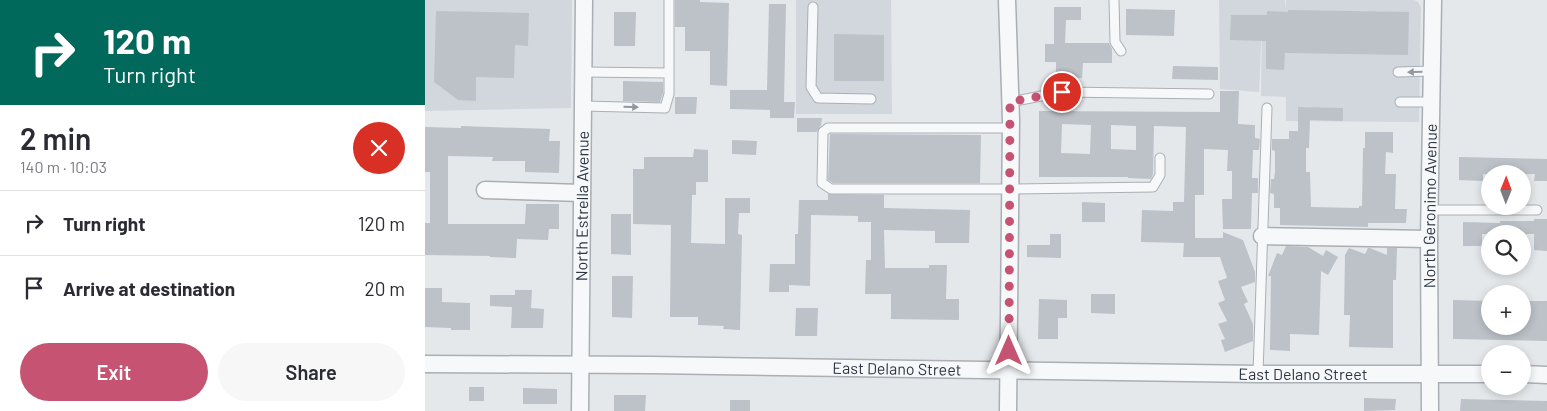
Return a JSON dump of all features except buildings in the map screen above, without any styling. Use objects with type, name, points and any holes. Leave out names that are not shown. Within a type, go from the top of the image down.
[{"type":"street","name":"North Estrella Avenue","points":[[580,411],[584,0]]},
{"type":"street","points":[[1007,0],[1011,128],[1008,411]]},
{"type":"street","name":"North Geronimo Avenue","points":[[1430,411],[1429,239],[1433,0]]},
{"type":"street","points":[[485,190],[582,193]]},
{"type":"street","points":[[1262,236],[1429,239]]},
{"type":"street","name":"East Delano Street","points":[[425,364],[1009,369],[1258,374],[1481,374]]},
{"type":"street","points":[[1531,374],[1547,375]]},
{"type":"lane","points":[[583,106],[665,108],[669,94],[669,0]]},
{"type":"lane","points":[[1114,0],[1115,42],[1121,51]]},
{"type":"lane","points":[[813,6],[811,88],[817,98],[871,99]]},
{"type":"lane","points":[[1398,72],[1432,71]]},
{"type":"lane","points":[[583,72],[668,72]]},
{"type":"lane","points":[[1010,102],[1062,92],[1209,94]]},
{"type":"lane","points":[[1400,102],[1431,102]]},
{"type":"lane","points":[[1258,374],[1267,108]]},
{"type":"lane","points":[[1011,128],[828,128],[823,132],[822,183],[831,189],[1010,189],[1153,186],[1160,175],[1160,158]]},
{"type":"lane","points":[[1430,210],[1537,210]]},
{"type":"shaded area","points":[[425,0],[572,0],[571,108],[425,111]]},
{"type":"shaded area","points":[[796,0],[891,0],[892,114],[796,114]]},
{"type":"shaded area","points":[[1219,0],[1285,0],[1285,10],[1286,0],[1414,0],[1418,2],[1421,7],[1419,122],[1286,121],[1286,97],[1261,96],[1262,22],[1259,92],[1220,89]]},
{"type":"route","points":[[1009,351],[1010,102],[1062,92]]}]
